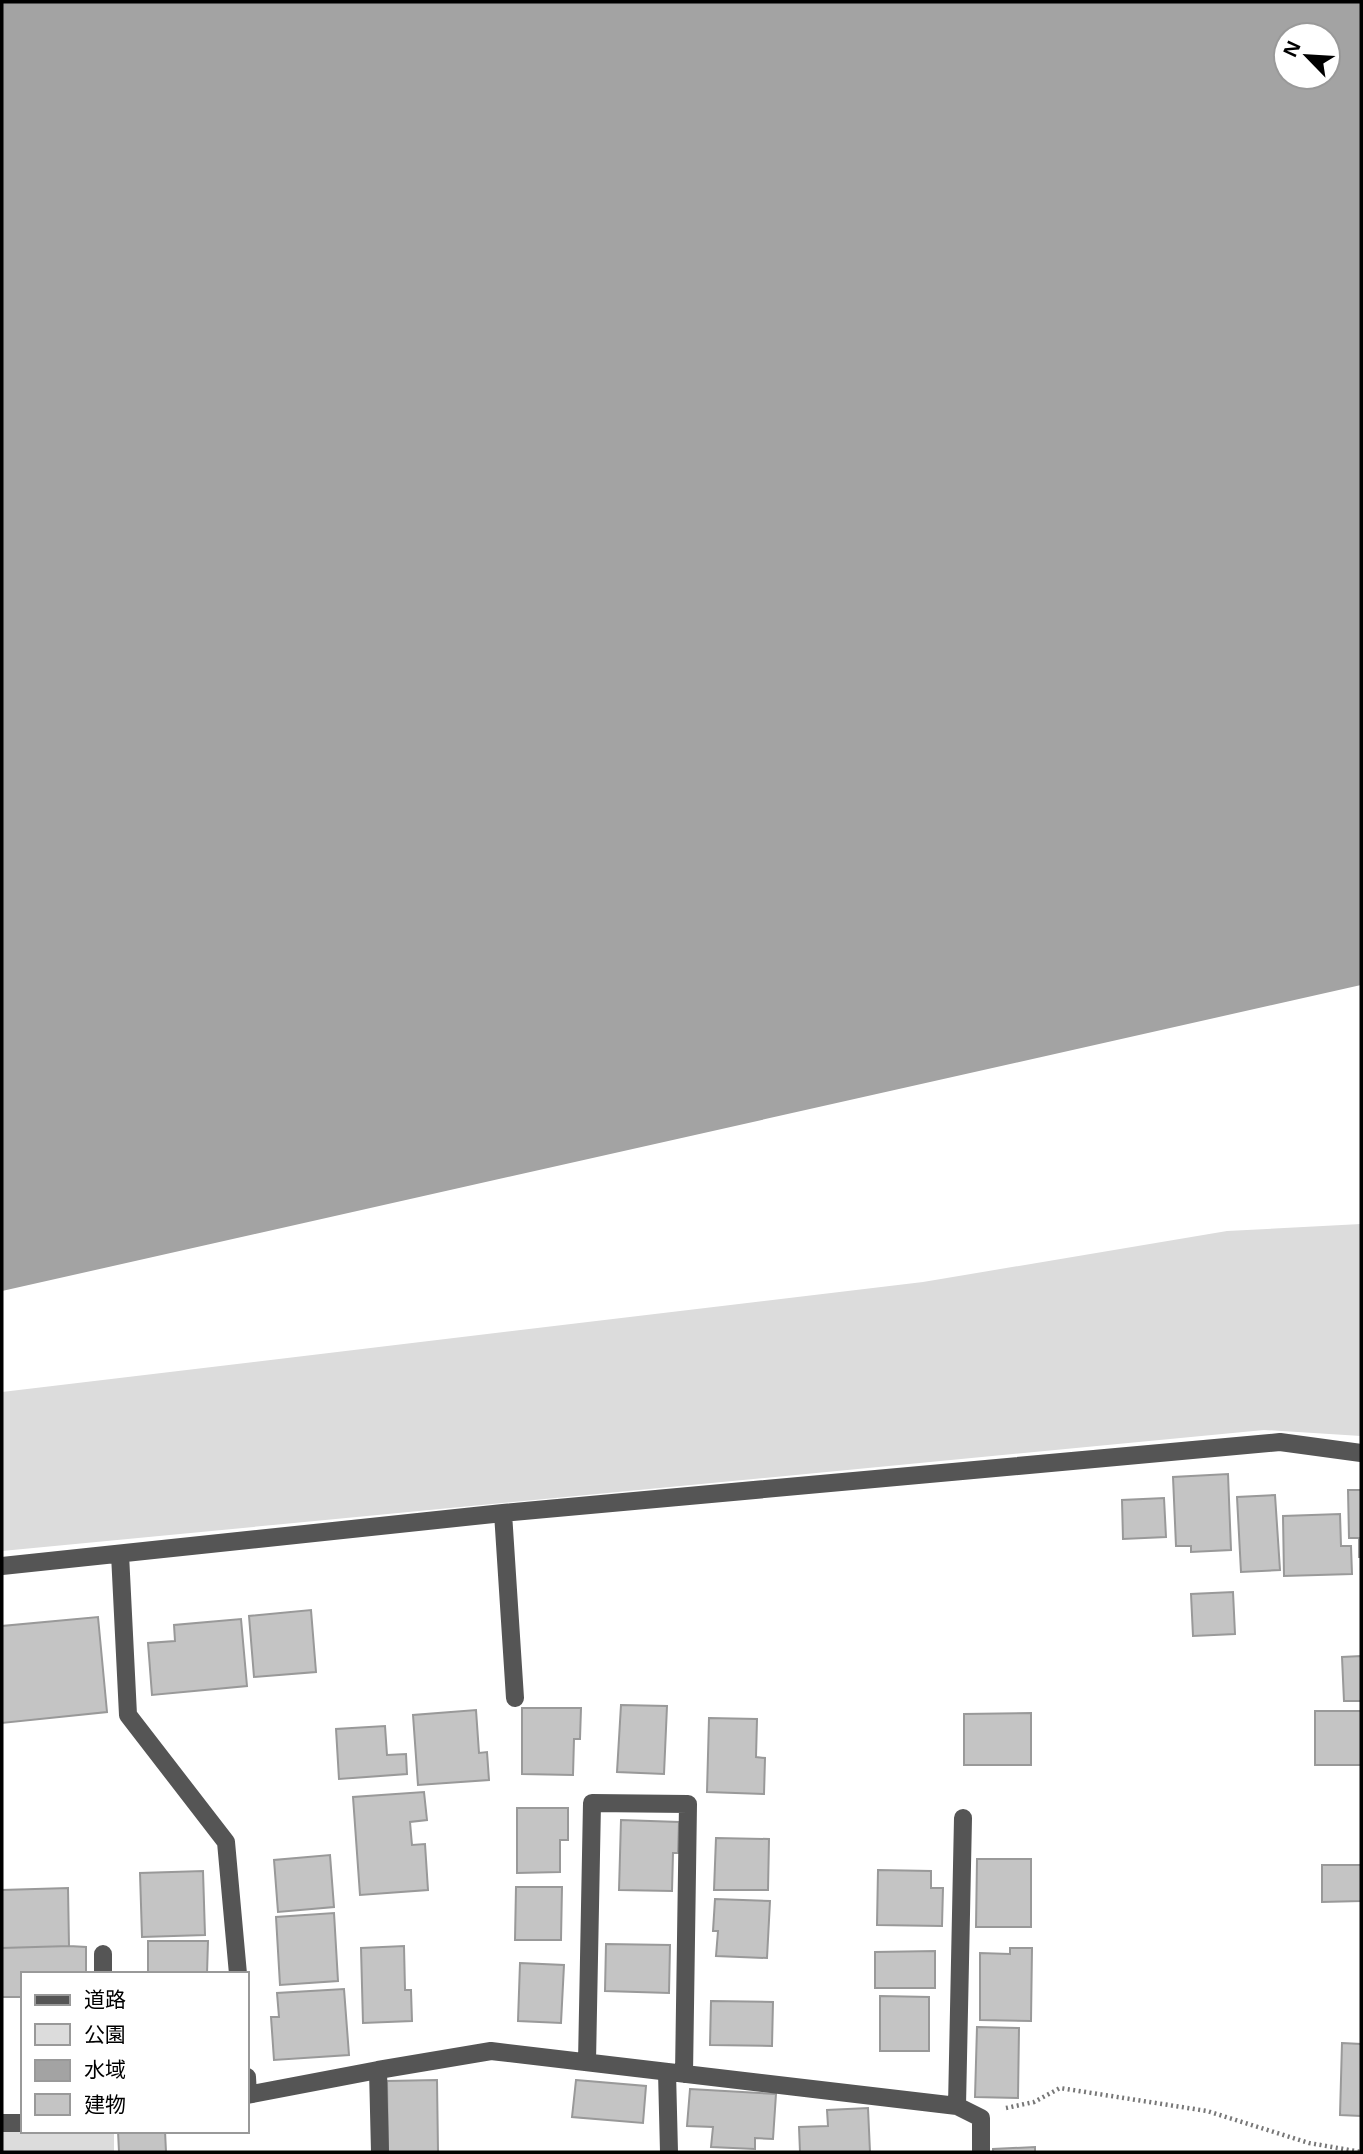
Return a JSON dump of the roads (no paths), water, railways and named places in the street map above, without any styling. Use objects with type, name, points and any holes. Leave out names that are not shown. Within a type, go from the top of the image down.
[{"type":"street","points":[[2,1566],[503,1513],[1280,1443],[1361,1453]]},
{"type":"street","points":[[503,1513],[515,1698]]},
{"type":"street","points":[[120,1554],[128,1715],[226,1842],[237,1972]]},
{"type":"street","points":[[587,2062],[592,1803],[688,1804],[676,2073],[669,2152]]},
{"type":"street","points":[[957,2106],[963,1818]]},
{"type":"street","points":[[103,1954],[103,1972]]},
{"type":"street","points":[[248,2089],[491,2051],[957,2106],[981,2118],[981,2152]]},
{"type":"street","points":[[378,2070],[380,2152]]},
{"type":"street","points":[[2,2123],[21,2123]]},
{"type":"water","points":[[2,2],[1361,2],[1361,985],[2,1291]]}]
